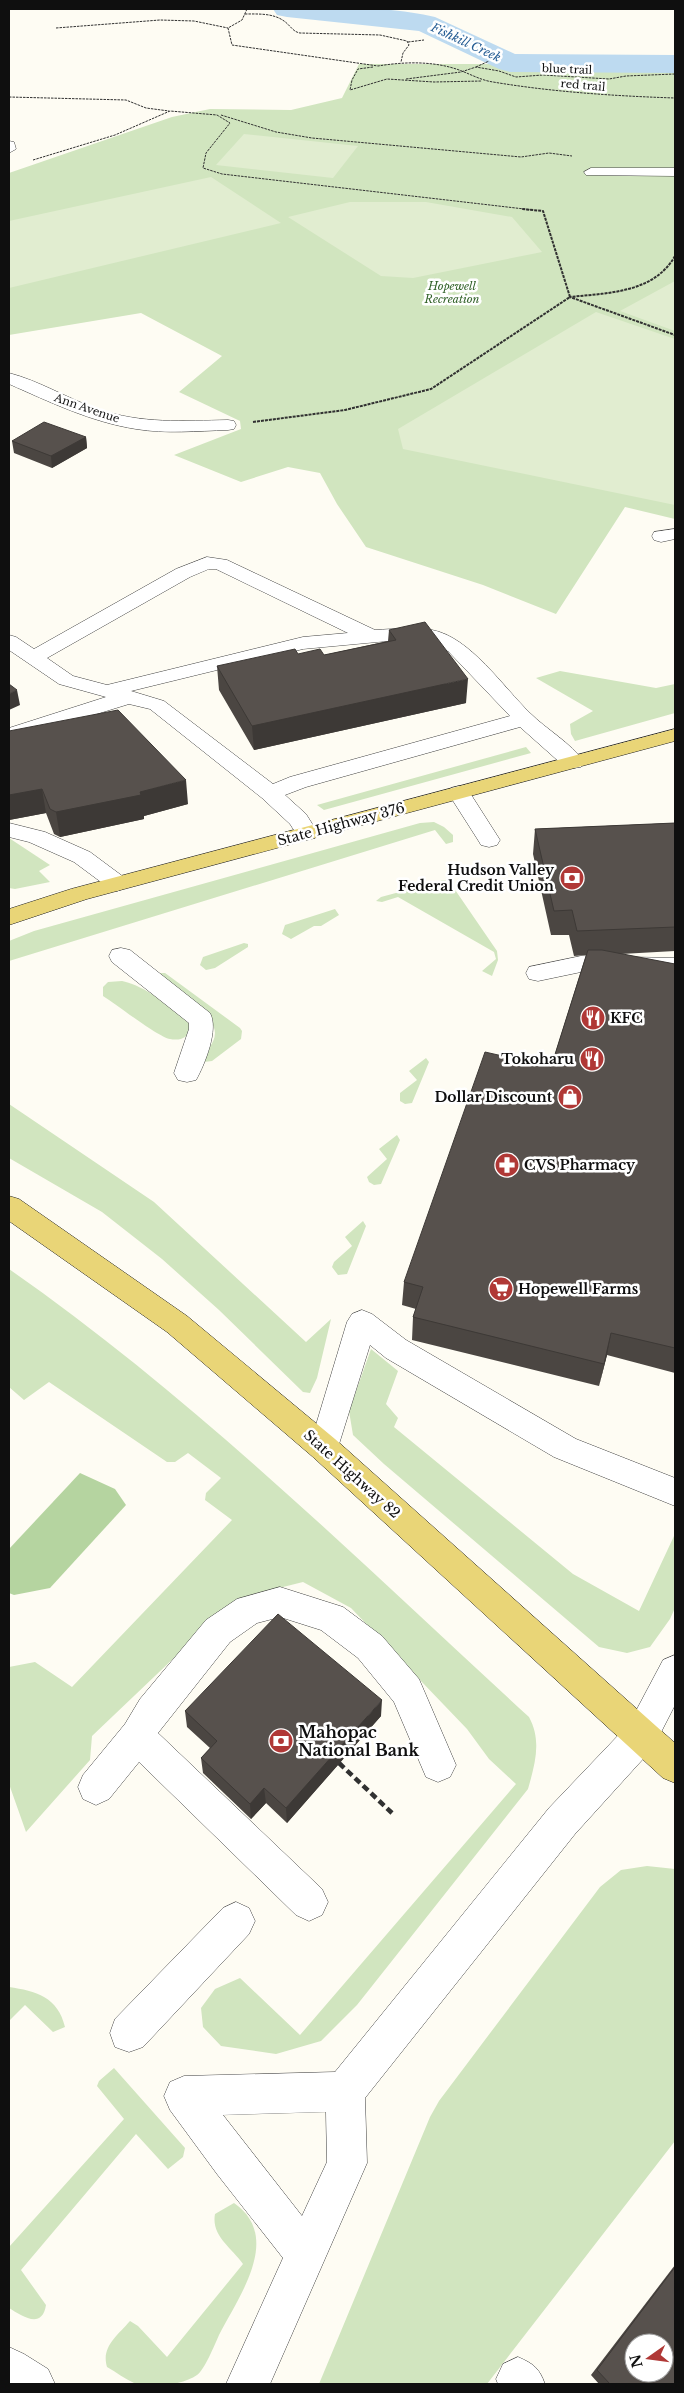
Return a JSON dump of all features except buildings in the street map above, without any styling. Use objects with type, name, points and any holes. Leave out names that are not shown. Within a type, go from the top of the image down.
[{"type":"main road","name":"State Highway 376","points":[[9,917],[117,883],[675,735]]},
{"type":"main road","name":"State Highway 82","points":[[9,1207],[177,1324],[324,1448],[675,1766]]},
{"type":"street","points":[[592,172],[675,172]]},
{"type":"street","name":"Ann Avenue","points":[[9,378],[66,402],[124,422],[159,426],[228,425]]},
{"type":"street","points":[[33,658],[183,573],[207,562],[220,564],[371,636]]},
{"type":"street","points":[[106,691],[302,643],[399,634],[431,636],[455,647],[524,720],[555,744],[573,762]]},
{"type":"street","points":[[9,641],[66,680],[157,705],[270,793],[298,819],[307,833]]},
{"type":"street","points":[[9,735],[129,697]]},
{"type":"street","points":[[270,793],[298,782],[524,720]]},
{"type":"street","points":[[459,793],[488,840]]},
{"type":"street","points":[[9,830],[37,837],[82,857],[117,883]]},
{"type":"street","points":[[121,956],[201,1019],[202,1030],[187,1074]]},
{"type":"street","points":[[538,973],[581,964],[675,966]]},
{"type":"street","points":[[324,1448],[362,1322],[396,1349],[565,1448],[675,1492]]},
{"type":"street","points":[[96,1787],[218,1631],[249,1610],[280,1602],[331,1618],[370,1647],[407,1691],[438,1765]]},
{"type":"street","points":[[248,2384],[347,2163],[345,2092],[562,1820],[641,1736],[675,1671]]},
{"type":"street","points":[[145,1723],[309,1902]]},
{"type":"street","points":[[129,2033],[236,1921]]},
{"type":"street","points":[[307,2254],[231,2160],[184,2096],[345,2092]]},
{"type":"street","points":[[9,2369],[25,2381],[33,2384]]},
{"type":"path","points":[[56,28],[160,20],[194,21],[228,28],[242,20],[247,9]]},
{"type":"path","points":[[245,14],[261,14],[284,20],[288,22],[295,32],[300,33],[380,35],[408,42],[424,40]]},
{"type":"path","points":[[228,28],[232,45],[378,66]]},
{"type":"path","points":[[408,42],[401,62],[358,69],[352,80],[350,90],[386,80],[406,79],[434,82],[485,81]]},
{"type":"path","points":[[476,68],[489,61]]},
{"type":"path","name":"red trail","points":[[401,62],[437,65],[485,81],[566,92],[583,91],[657,99],[675,98]]},
{"type":"path","name":"blue trail","points":[[406,79],[461,72],[476,68],[499,71],[516,77],[543,75],[608,79],[626,76],[675,74]]},
{"type":"path","points":[[9,97],[126,100],[146,108],[235,118],[276,132],[312,138],[521,157],[549,153],[577,156]]},
{"type":"path","points":[[26,162],[115,135],[170,111]]},
{"type":"path","points":[[217,115],[230,123],[206,153],[203,168],[216,172],[543,211],[570,298]]},
{"type":"path","points":[[228,425],[345,410],[431,389],[570,298],[649,283],[665,272],[675,256]]},
{"type":"path","points":[[570,298],[675,334]]},
{"type":"path","points":[[339,1763],[392,1813]]},
{"type":"green space","name":"Hopewell Recreation","points":[[359,64],[501,64],[560,69],[675,69],[675,519],[625,507],[556,614],[483,585],[366,547],[337,504],[320,473],[288,467],[241,482],[174,455],[241,429],[240,421],[179,392],[222,356],[141,313],[9,335],[9,173],[172,117],[210,109],[291,110],[342,98]]},
{"type":"green space","points":[[244,134],[358,146],[333,178],[216,165]]},
{"type":"green space","points":[[211,177],[281,223],[9,288],[9,221]]},
{"type":"green space","points":[[350,202],[426,202],[512,217],[542,252],[413,278],[381,276],[288,217]]},
{"type":"green space","points":[[675,281],[675,331],[620,311]]},
{"type":"green space","points":[[596,312],[675,339],[675,505],[403,449],[398,429]]},
{"type":"green space","points":[[560,671],[656,688],[675,684],[675,713],[575,741],[571,734],[570,724],[593,711],[536,678]]},
{"type":"green space","points":[[526,747],[531,753],[324,810],[317,805]]},
{"type":"green space","points":[[434,822],[444,827],[453,835],[453,842],[446,844],[435,830],[9,961],[9,941],[34,931],[420,823]]},
{"type":"green space","points":[[9,838],[50,865],[39,871],[50,882],[15,889],[9,888]]},
{"type":"green space","points":[[444,880],[449,881],[497,951],[498,960],[492,976],[482,971],[496,959],[494,952],[398,897],[382,902],[376,901],[381,897]]},
{"type":"green space","points":[[335,909],[339,915],[321,926],[314,926],[291,939],[282,934],[285,925]]},
{"type":"green space","points":[[244,943],[248,944],[248,947],[215,968],[206,970],[200,965],[203,957]]},
{"type":"green space","points":[[165,973],[240,1028],[242,1031],[241,1039],[212,1061],[204,1062],[214,1038],[214,1027],[210,1020],[157,976]]},
{"type":"green space","points":[[122,981],[140,987],[180,1014],[192,1028],[188,1034],[177,1040],[164,1037],[103,996],[103,987],[108,982]]},
{"type":"green space","points":[[426,1058],[429,1062],[412,1103],[405,1104],[400,1101],[400,1093],[417,1080],[409,1071]]},
{"type":"green space","points":[[9,1104],[154,1202],[306,1342],[331,1319],[317,1378],[310,1393],[303,1392],[219,1310],[162,1259],[102,1212],[9,1158]]},
{"type":"green space","points":[[397,1135],[400,1140],[381,1184],[374,1185],[369,1182],[367,1177],[387,1159],[379,1149]]},
{"type":"green space","points":[[363,1221],[366,1226],[347,1274],[338,1275],[332,1267],[334,1262],[352,1246],[345,1237]]},
{"type":"green space","points":[[9,1269],[146,1373],[212,1428],[340,1542],[529,1717],[533,1726],[536,1753],[528,1789],[357,2005],[321,2041],[276,2054],[221,2046],[203,2027],[201,2008],[215,1989],[240,1978],[300,2035],[516,1784],[489,1759],[467,1729],[351,1608],[303,1582],[251,1595],[219,1615],[92,1736],[90,1760],[26,1832],[9,1784],[9,1667],[35,1662],[72,1687],[232,1520],[205,1500],[206,1493],[221,1478],[188,1453],[175,1462],[167,1462],[49,1382],[24,1400],[9,1387]]},
{"type":"green space","points":[[371,1349],[398,1371],[386,1404],[398,1418],[394,1427],[573,1574],[639,1611],[675,1537],[675,1608],[670,1619],[650,1647],[627,1653],[599,1647],[384,1464],[353,1435],[349,1411]]},
{"type":"green space","points":[[80,1473],[115,1489],[126,1505],[50,1588],[14,1595],[9,1593],[9,1549]]},
{"type":"green space","points":[[647,1866],[675,1869],[675,2141],[487,2384],[319,2384],[430,2117],[439,2101],[600,1887],[621,1870]]},
{"type":"green space","points":[[9,1987],[37,1994],[51,2002],[62,2017],[65,2027],[53,2032],[25,2005],[9,2021]]},
{"type":"green space","points":[[114,2068],[185,2148],[183,2157],[168,2169],[136,2134],[21,2270],[46,2305],[44,2313],[40,2317],[31,2319],[25,2317],[9,2308],[9,2247],[124,2119],[97,2086],[99,2081]]},
{"type":"green space","points":[[234,2203],[248,2217],[255,2232],[256,2249],[252,2267],[237,2303],[200,2373],[175,2384],[149,2386],[127,2380],[107,2367],[106,2353],[111,2342],[130,2321],[138,2326],[167,2357],[243,2264],[223,2241],[216,2229],[215,2214]]},
{"type":"waterway","name":"Fishkill Creek","points":[[287,9],[425,23],[510,63],[675,64]]},
{"type":"place","name":"Hudson Valley Federal Credit Union","points":[[572,878]]},
{"type":"place","name":"KFC","points":[[593,1018]]},
{"type":"place","name":"Tokoharu","points":[[592,1059]]},
{"type":"place","name":"Dollar Discount","points":[[570,1097]]},
{"type":"place","name":"CVS Pharmacy","points":[[507,1165]]},
{"type":"place","name":"Hopewell Farms","points":[[501,1289]]},
{"type":"place","name":"Mahopac National Bank","points":[[281,1741]]}]
